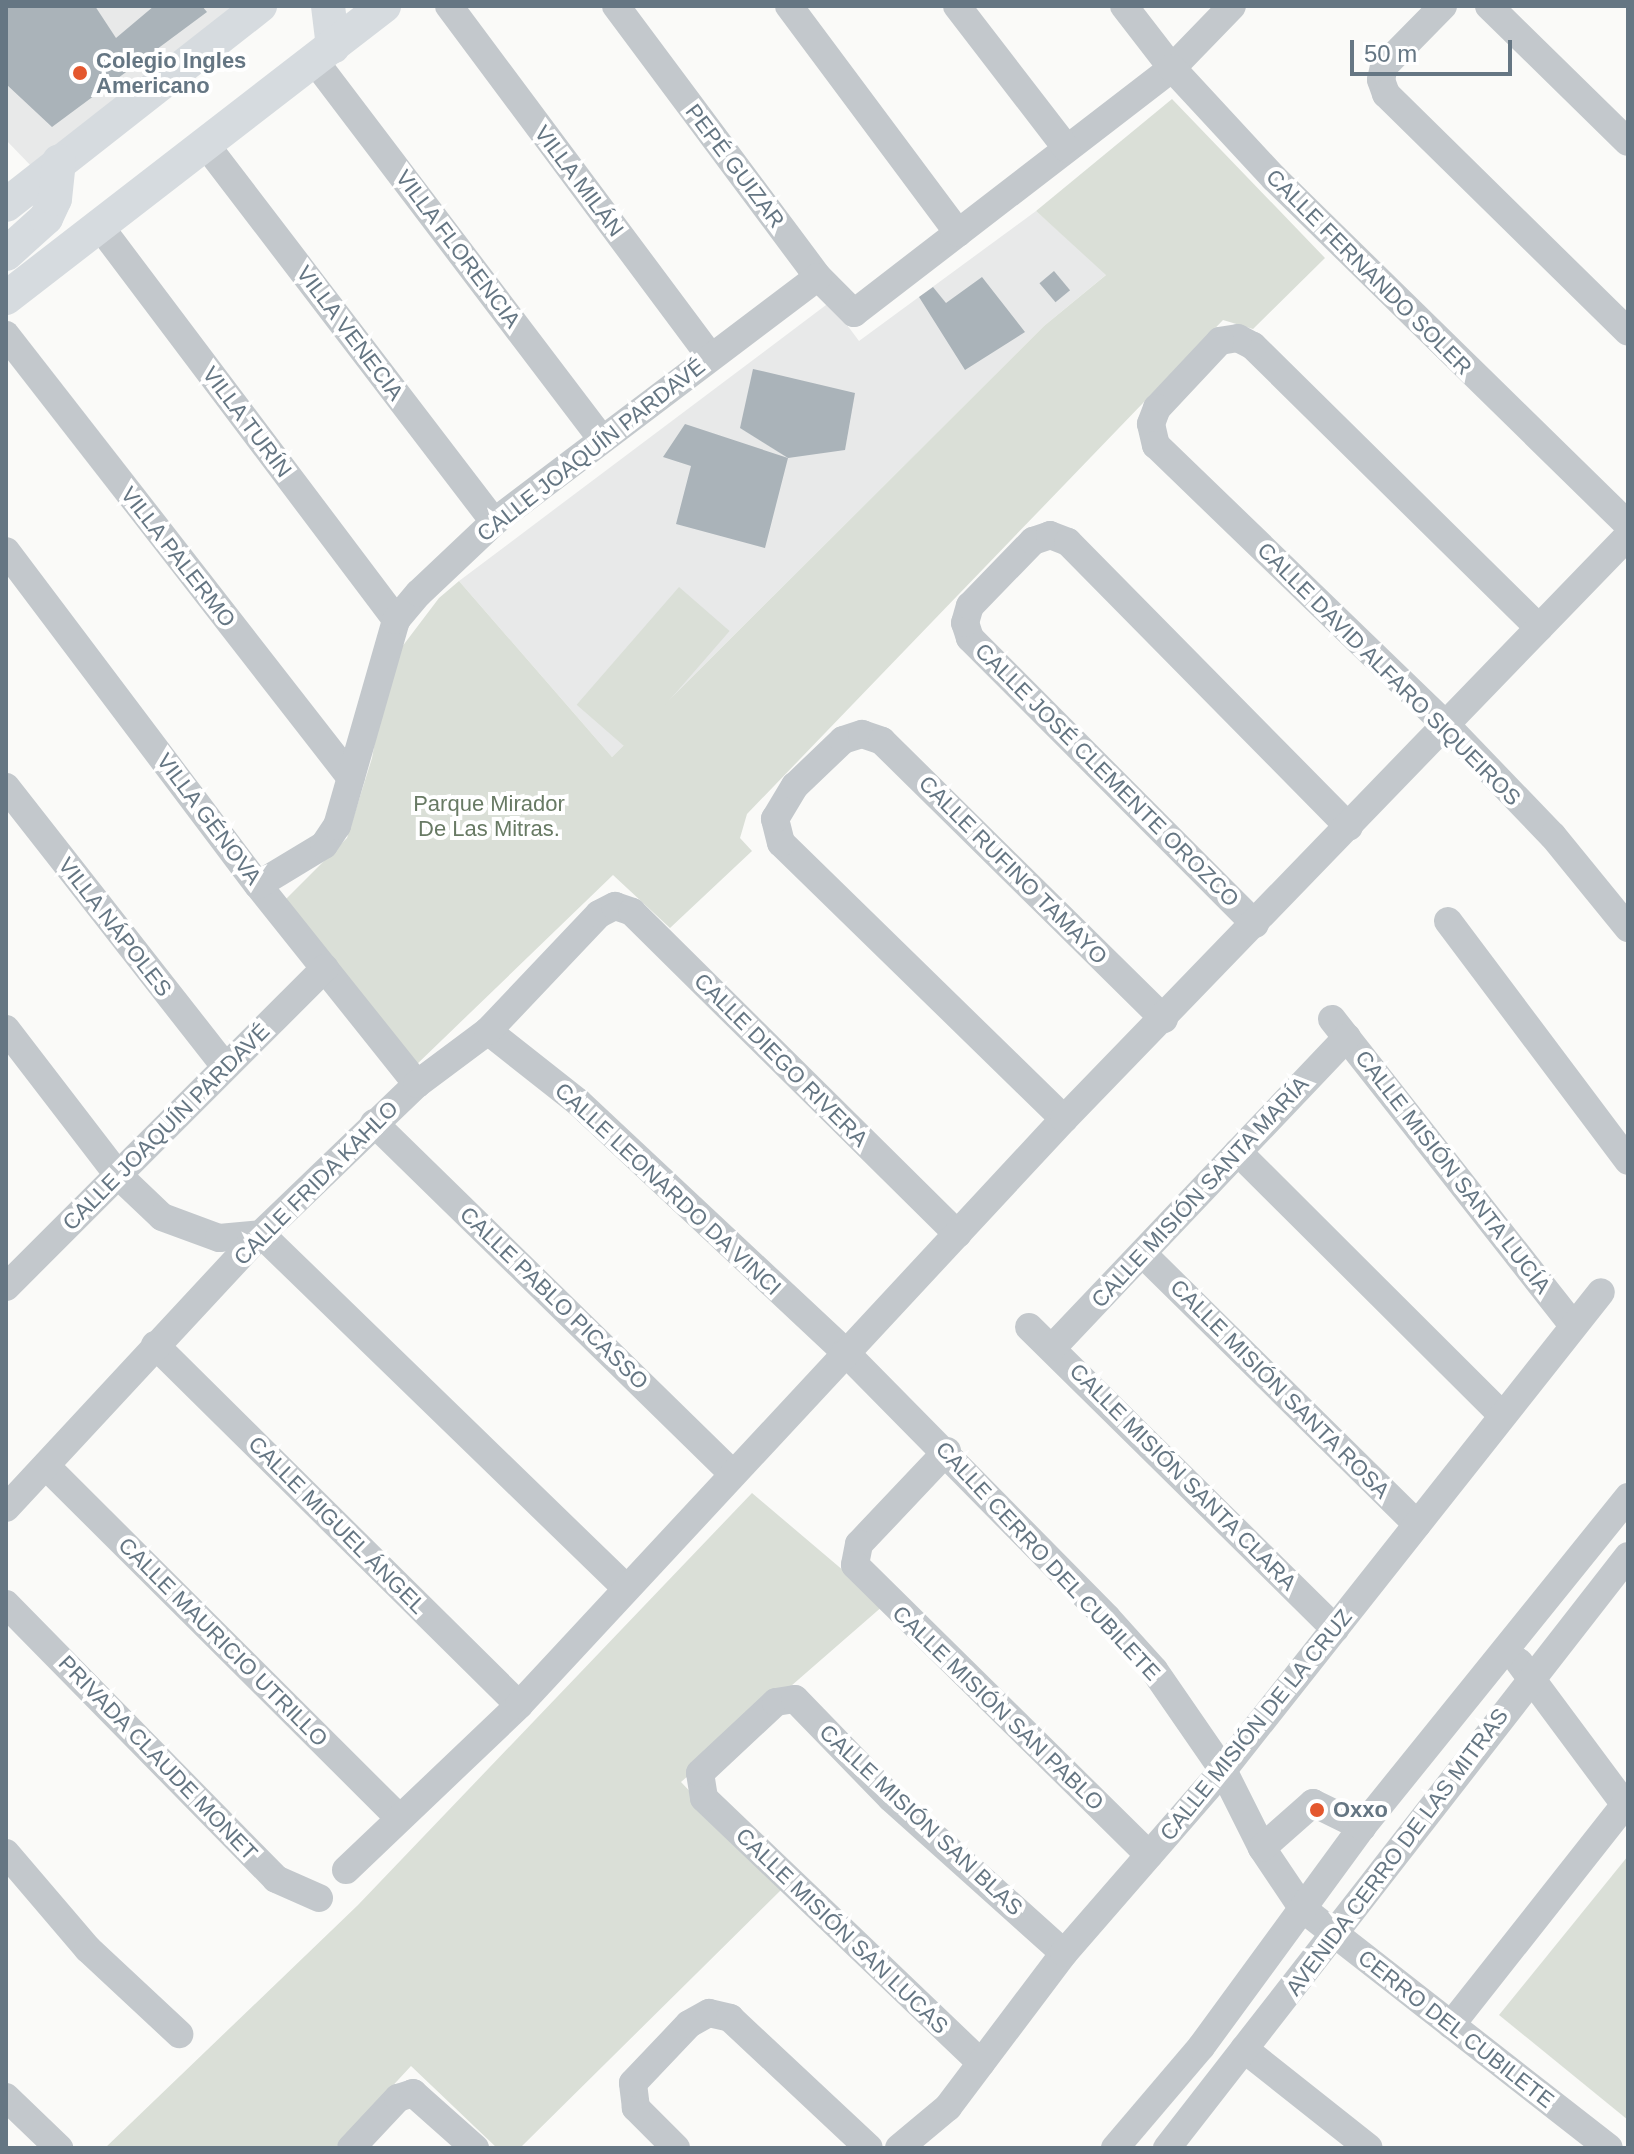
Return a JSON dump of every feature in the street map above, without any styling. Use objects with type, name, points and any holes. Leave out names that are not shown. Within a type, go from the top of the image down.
[{"type":"main road","points":[[6,205],[260,6]]},
{"type":"main road","points":[[323,54],[328,6]]},
{"type":"main road","points":[[6,298],[98,224],[323,54],[372,8]]},
{"type":"main road","points":[[6,254],[46,218],[55,199],[59,161]]},
{"type":"street","name":"VILLA MILÁN","points":[[449,6],[710,356]]},
{"type":"street","name":"PEPÉ GUIZAR","points":[[616,6],[818,277],[850,312],[861,311],[958,233]]},
{"type":"street","points":[[789,6],[958,233],[1172,68],[1232,6]]},
{"type":"street","points":[[957,6],[1067,149]]},
{"type":"street","name":"CALLE FERNANDO SOLER","points":[[1124,6],[1172,68],[1352,257],[1628,525]]},
{"type":"street","points":[[1443,6],[1384,66],[1381,80],[1386,94],[1628,332]]},
{"type":"street","points":[[1489,6],[1628,142]]},
{"type":"street","name":"VILLA FLORENCIA","points":[[323,54],[602,439]]},
{"type":"street","name":"VILLA VENECIA","points":[[206,145],[494,522]]},
{"type":"street","name":"VILLA TURÍN","points":[[98,224],[396,620]]},
{"type":"street","name":"CALLE JOAQUÍN PARDAVÉ","points":[[258,885],[324,845],[337,826],[396,620],[494,522],[818,277]]},
{"type":"street","name":"VILLA PALERMO","points":[[6,335],[351,778]]},
{"type":"street","name":"CALLE DAVID ALFARO SIQUEIROS","points":[[1539,628],[1253,346],[1238,338],[1220,341],[1157,408],[1151,424],[1156,445],[1446,725],[1553,836],[1628,928]]},
{"type":"street","name":"CALLE JOSÉ CLEMENTE OROZCO","points":[[1255,924],[970,638],[965,623],[970,606],[1023,551],[1050,535],[1068,542],[1349,827]]},
{"type":"street","points":[[346,1870],[519,1705],[1064,1119],[1628,536]]},
{"type":"street","name":"VILLA GÉNOVA","points":[[6,551],[258,885],[417,1084]]},
{"type":"street","name":"CALLE RUFINO TAMAYO","points":[[1064,1119],[781,843],[775,827],[779,806],[795,786],[854,735],[882,741],[1164,1019]]},
{"type":"street","name":"VILLA NÁPOLES","points":[[6,787],[225,1066]]},
{"type":"street","name":"CALLE DIEGO RIVERA","points":[[599,914],[615,906],[632,912],[957,1234]]},
{"type":"street","name":"CALLE FRIDA KAHLO","points":[[6,1508],[261,1234],[417,1084],[488,1031],[599,914]]},
{"type":"street","points":[[1448,921],[1628,1161]]},
{"type":"street","name":"CALLE JOAQUÍN PARDAVÉ","points":[[9,1276],[119,1176],[325,968]]},
{"type":"street","name":"CALLE MISIÓN SANTA MARÍA","points":[[1053,1347],[1238,1152],[1340,1028]]},
{"type":"street","name":"CALLE MISIÓN SANTA LUCÍA","points":[[1340,1028],[1573,1325]]},
{"type":"street","points":[[6,1029],[119,1176],[162,1217],[186,1230],[219,1238],[261,1234],[626,1588]]},
{"type":"street","name":"CALLE LEONARDO DA VINCI","points":[[488,1031],[578,1102],[845,1352]]},
{"type":"street","name":"CALLE PABLO PICASSO","points":[[374,1123],[733,1474]]},
{"type":"street","points":[[1238,1152],[1500,1413]]},
{"type":"street","name":"CALLE MISIÓN SANTA ROSA","points":[[1143,1254],[1417,1524]]},
{"type":"street","name":"CALLE MISIÓN DE LA CRUZ","points":[[899,2148],[948,2107],[1064,1953],[1223,1770],[1417,1524],[1500,1413],[1601,1292]]},
{"type":"street","name":"CALLE MISIÓN SANTA CLARA","points":[[1029,1327],[1053,1347],[1335,1629]]},
{"type":"street","name":"CALLE MIGUEL ÁNGEL","points":[[155,1345],[519,1705]]},
{"type":"street","name":"CALLE CERRO DEL CUBILETE","points":[[845,1352],[947,1451],[1154,1670],[1223,1770],[1262,1848],[1303,1909]]},
{"type":"street","name":"CALLE MISIÓN SAN PABLO","points":[[947,1451],[859,1544],[855,1565],[1149,1855]]},
{"type":"street","name":"CALLE MAURICIO UTRILLO","points":[[46,1466],[399,1818]]},
{"type":"street","name":"AVENIDA CERRO DE LAS MITRAS","points":[[1115,2148],[1201,2047],[1362,1827],[1628,1497]]},
{"type":"street","name":"AVENIDA CERRO DE LAS MITRAS","points":[[1167,2148],[1336,1935],[1531,1676],[1628,1556]]},
{"type":"street","name":"PRIVADA CLAUDE MONET","points":[[6,1604],[276,1879],[293,1891],[319,1898]]},
{"type":"street","points":[[1451,2025],[1626,1807],[1507,1647]]},
{"type":"street","name":"CALLE MISIÓN SAN BLAS","points":[[704,1798],[700,1773],[776,1702],[795,1699],[891,1798],[1064,1953]]},
{"type":"street","name":"CALLE MISIÓN SAN LUCAS","points":[[704,1798],[981,2063]]},
{"type":"street","points":[[1262,1848],[1313,1803],[1362,1827]]},
{"type":"street","points":[[6,1853],[88,1949],[179,2034]]},
{"type":"street","name":"CERRO DEL CUBILETE","points":[[1303,1909],[1609,2148]]},
{"type":"street","points":[[676,2148],[636,2108],[631,2091],[640,2073],[689,2024],[709,2013],[730,2018],[869,2148]]},
{"type":"street","points":[[1244,2049],[1369,2148]]},
{"type":"street","points":[[351,2148],[398,2098],[413,2093],[475,2148]]},
{"type":"street","points":[[6,2097],[59,2148]]},
{"type":"shaded area","name":"Colegio Ingles Americano","points":[[6,6],[238,6],[34,169],[6,140]]},
{"type":"shaded area","points":[[1036,211],[1107,274],[1044,326],[612,757],[459,581],[830,302],[859,341]]},
{"type":"green space","name":"Parque Mirador De Las Mitras.","points":[[1172,99],[1325,258],[1253,329],[1223,320],[747,814],[740,838],[752,851],[670,928],[613,875],[414,1067],[285,900],[347,838],[372,758],[389,664],[439,598],[459,581],[612,757],[1044,326],[1106,275],[1036,211]]},
{"type":"green space","points":[[679,587],[730,631],[627,749],[577,705]]},
{"type":"green space","points":[[752,1493],[884,1605],[681,1782],[782,1889],[520,2148],[497,2148],[411,2066],[335,2148],[105,2148],[358,1905]]},
{"type":"green space","points":[[1628,1856],[1628,2120],[1499,2015]]},
{"type":"building","name":"Colegio Ingles Americano","points":[[6,6],[95,6],[116,38],[154,6],[202,6],[207,12],[52,127],[6,84]]},
{"type":"building","points":[[1054,271],[1070,290],[1056,302],[1039,283]]},
{"type":"building","points":[[982,277],[1025,332],[965,370],[919,297],[933,287],[946,303]]},
{"type":"building","points":[[753,369],[855,393],[845,450],[788,458],[740,428]]},
{"type":"building","points":[[685,424],[788,458],[765,548],[676,524],[691,466],[663,457]]},
{"type":"place","name":"Colegio Ingles Americano","points":[[80,73]]},
{"type":"place","name":"Oxxo","points":[[1317,1810]]}]
